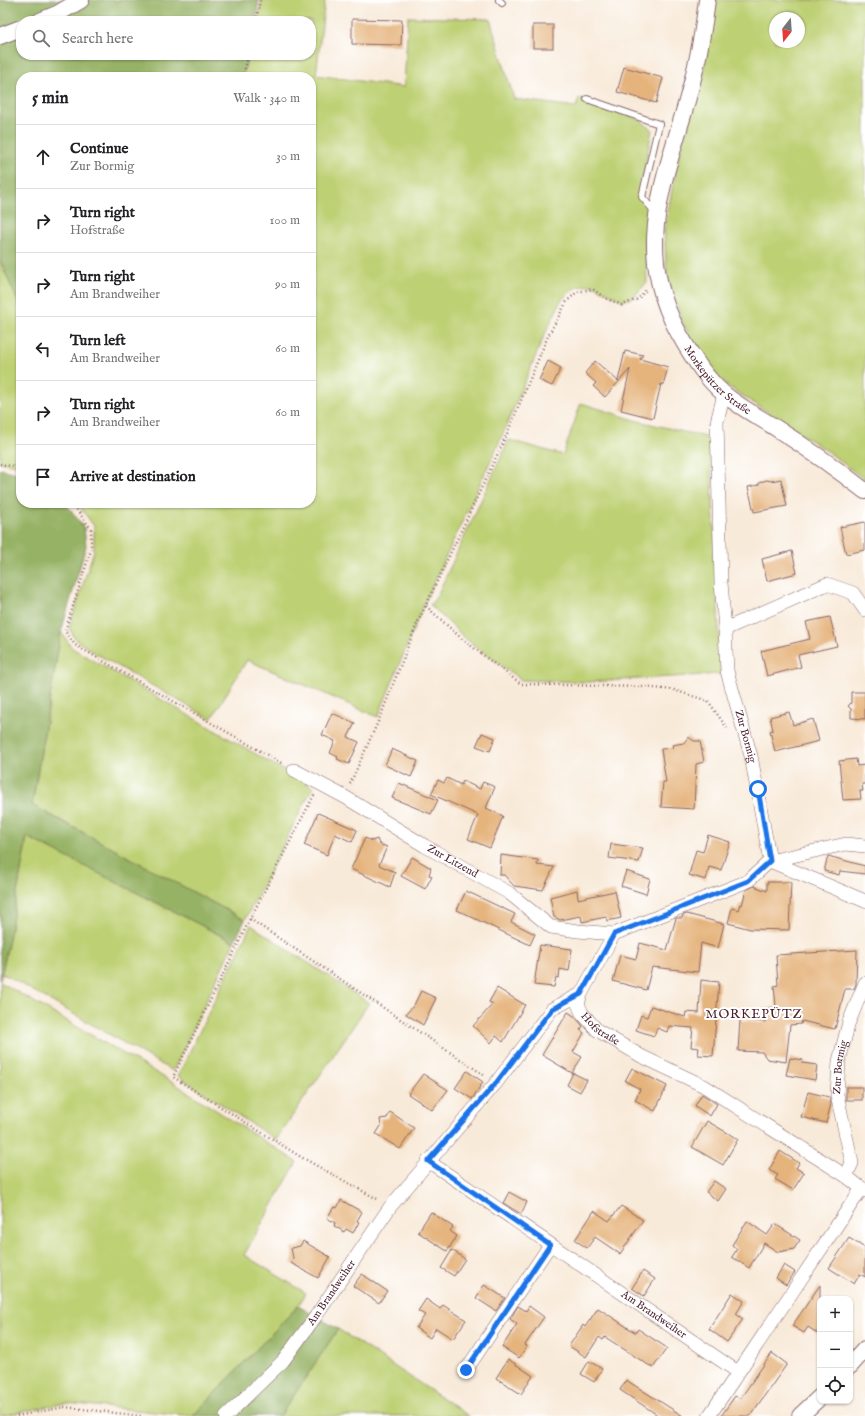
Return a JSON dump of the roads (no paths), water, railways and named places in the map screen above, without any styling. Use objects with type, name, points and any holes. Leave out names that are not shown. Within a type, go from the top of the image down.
[{"type":"street","points":[[52,16],[81,0]]},
{"type":"street","name":"Morkepützer Straße","points":[[707,0],[694,75],[667,170],[657,215],[654,237],[657,278],[676,329],[702,372],[724,394],[822,458],[865,491]]},
{"type":"street","points":[[0,36],[16,30]]},
{"type":"street","name":"Zur Bormig","points":[[724,394],[717,422],[721,583],[727,671],[751,756],[770,861]]},
{"type":"street","points":[[725,629],[827,584],[853,593],[865,610]]},
{"type":"street","name":"Zur Litzend","points":[[294,770],[345,797],[425,846],[509,893],[551,927],[578,932],[614,934]]},
{"type":"street","points":[[614,934],[748,881],[770,861],[846,844],[865,846]]},
{"type":"street","points":[[770,861],[865,901]]},
{"type":"street","name":"Hofstraße","points":[[614,934],[581,994],[578,1004],[582,1013],[598,1030],[641,1056],[704,1086],[846,1176],[863,1190]]},
{"type":"street","name":"Zur Bormig","points":[[846,1176],[852,1163],[837,1095],[839,1061],[849,1022],[864,989]]},
{"type":"street","name":"Am Brandweiher","points":[[226,1416],[283,1361],[316,1316],[390,1207],[496,1083],[552,1009],[581,994]]},
{"type":"street","name":"Am Brandweiher","points":[[428,1161],[738,1372]]},
{"type":"street","points":[[709,1416],[863,1190]]},
{"type":"street","points":[[466,1370],[550,1245]]},
{"type":"street","points":[[853,1363],[865,1349]]},
{"type":"street","points":[[800,1416],[817,1400]]},
{"type":"lane","points":[[587,99],[659,124],[642,196],[657,215]]},
{"type":"district","name":"MORKEPÜTZ","points":[[754,1014]]}]
